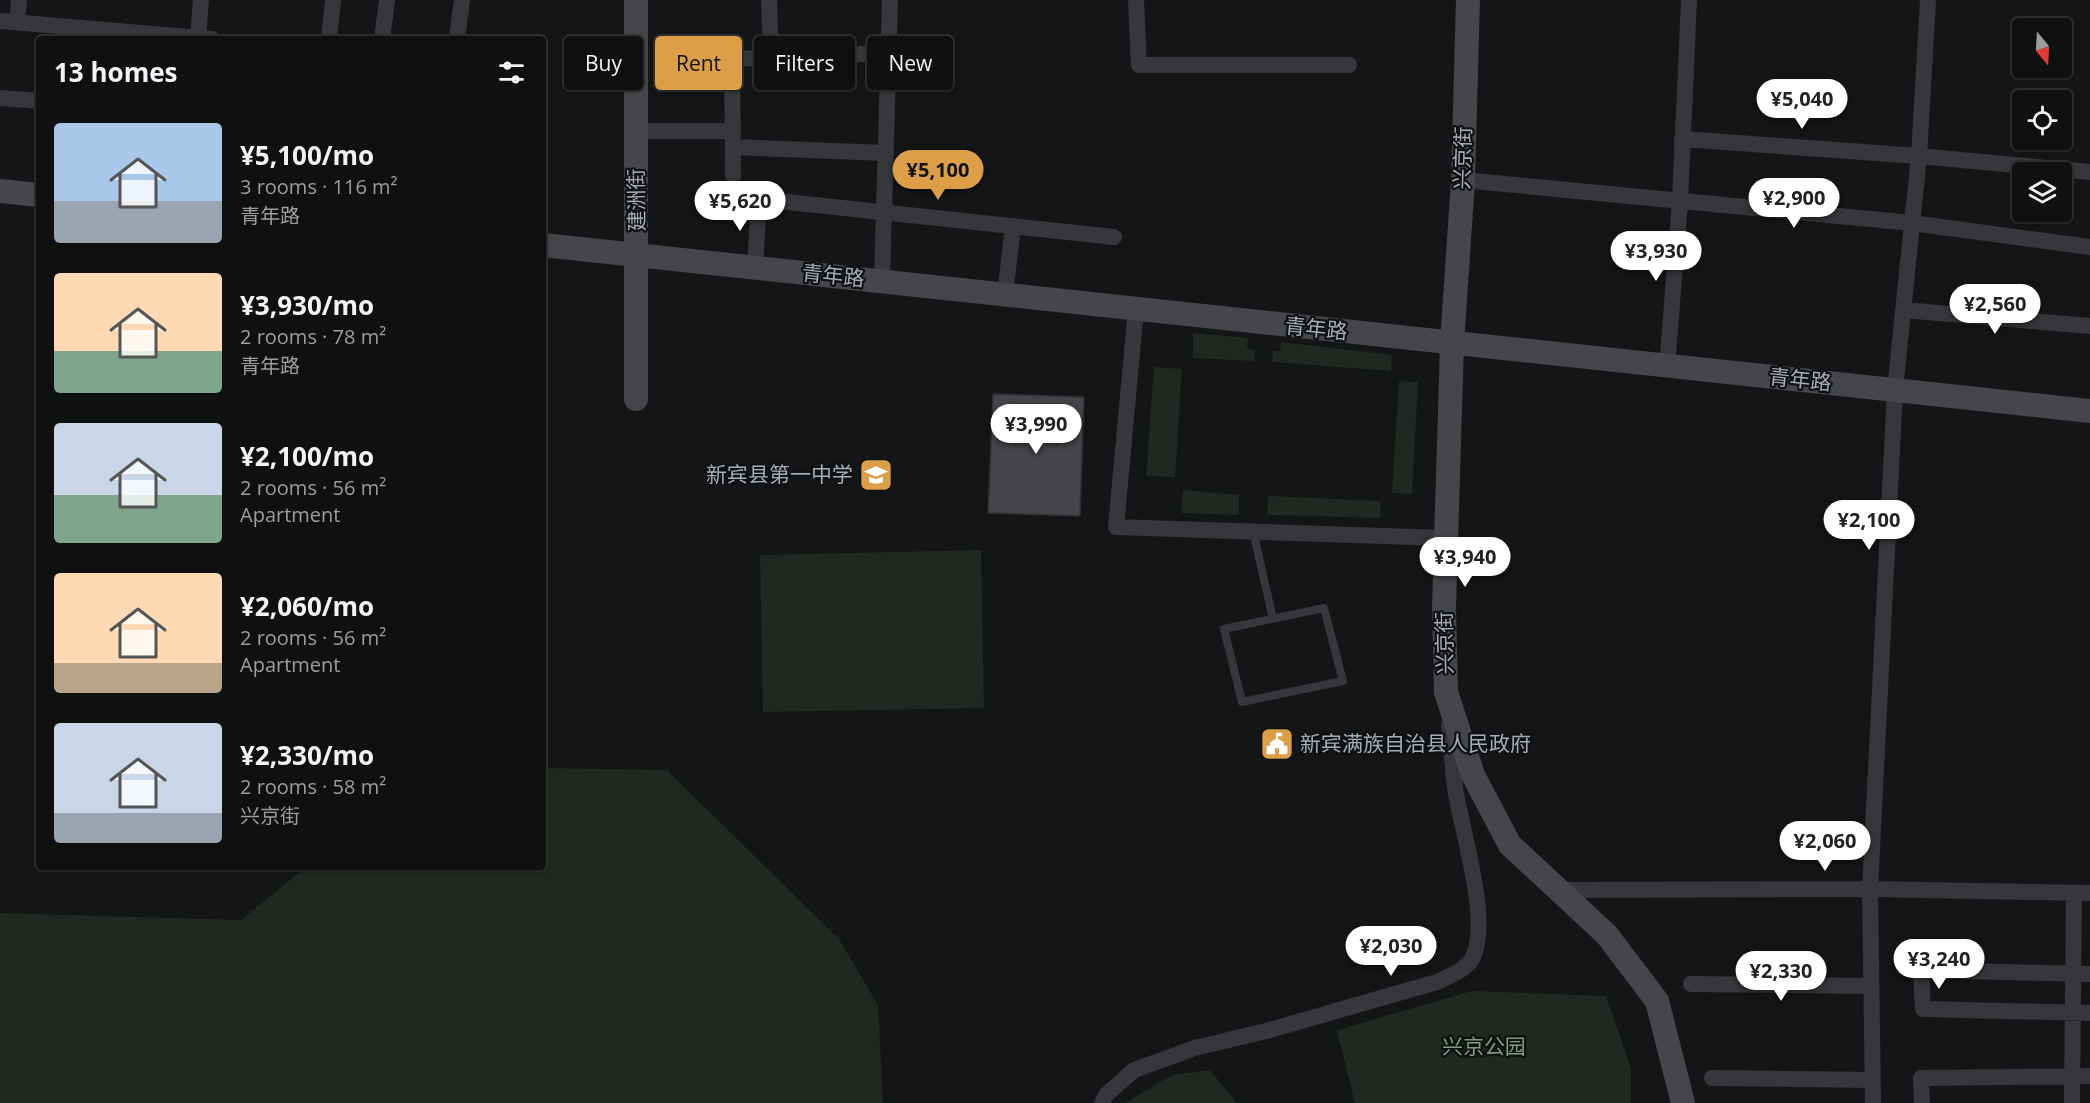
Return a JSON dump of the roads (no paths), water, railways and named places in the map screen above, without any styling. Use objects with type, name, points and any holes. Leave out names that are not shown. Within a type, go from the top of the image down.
[{"type":"street","points":[[19,0],[8,22],[169,36]]},
{"type":"street","points":[[201,0],[203,36]]},
{"type":"street","points":[[329,36],[333,0]]},
{"type":"street","points":[[382,36],[387,0]]},
{"type":"street","points":[[457,36],[462,0]]},
{"type":"street","name":"建洲街","points":[[636,0],[638,255],[636,399]]},
{"type":"street","points":[[770,0],[771,36]]},
{"type":"street","points":[[890,0],[890,36]]},
{"type":"street","points":[[1136,0],[1139,64],[1349,65]]},
{"type":"street","name":"兴京街","points":[[1468,0],[1462,180],[1452,344],[1444,607],[1446,692],[1473,775],[1510,845],[1607,935],[1657,1000],[1683,1103]]},
{"type":"street","points":[[1667,367],[1680,201],[1689,0]]},
{"type":"street","points":[[1873,1103],[1870,889],[1895,390],[1919,156],[1928,0]]},
{"type":"street","points":[[733,176],[732,59],[754,58]]},
{"type":"street","points":[[882,281],[889,90]]},
{"type":"street","points":[[0,98],[36,101]]},
{"type":"street","points":[[636,131],[886,153]]},
{"type":"street","points":[[1682,139],[1919,156],[2090,172]]},
{"type":"street","points":[[1462,180],[1912,223],[2090,247]]},
{"type":"street","points":[[0,191],[36,195]]},
{"type":"street","points":[[755,267],[759,199],[1113,237]]},
{"type":"street","points":[[1005,295],[1013,226]]},
{"type":"street","name":"青年路","points":[[546,245],[2090,411]]},
{"type":"street","points":[[1136,309],[1116,527],[1446,538]]},
{"type":"street","points":[[1903,310],[2090,326]]},
{"type":"street","points":[[1102,1103],[1106,1095],[1134,1070],[1194,1048],[1266,1031],[1437,982],[1463,969],[1473,958],[1478,942],[1477,904],[1456,792],[1446,692]]},
{"type":"street","points":[[1559,890],[1870,889],[2082,893],[2081,974],[2072,1012],[2072,1103]]},
{"type":"street","points":[[2081,974],[1921,970],[1923,1009],[2090,1013]]},
{"type":"street","points":[[1691,984],[1871,986]]},
{"type":"street","points":[[1922,1103],[1921,1078],[2090,1076]]},
{"type":"street","points":[[1712,1078],[1873,1080]]},
{"type":"lane","points":[[1253,531],[1273,619]]},
{"type":"lane","points":[[1324,608],[1343,681],[1242,702],[1224,629],[1273,619],[1324,608]]},
{"type":"place","name":"新宾县第一中学","points":[[876,475]]},
{"type":"place","name":"新宾满族自治县人民政府","points":[[1277,744]]},
{"type":"park label","name":"兴京公园","points":[[1484,1047]]}]
